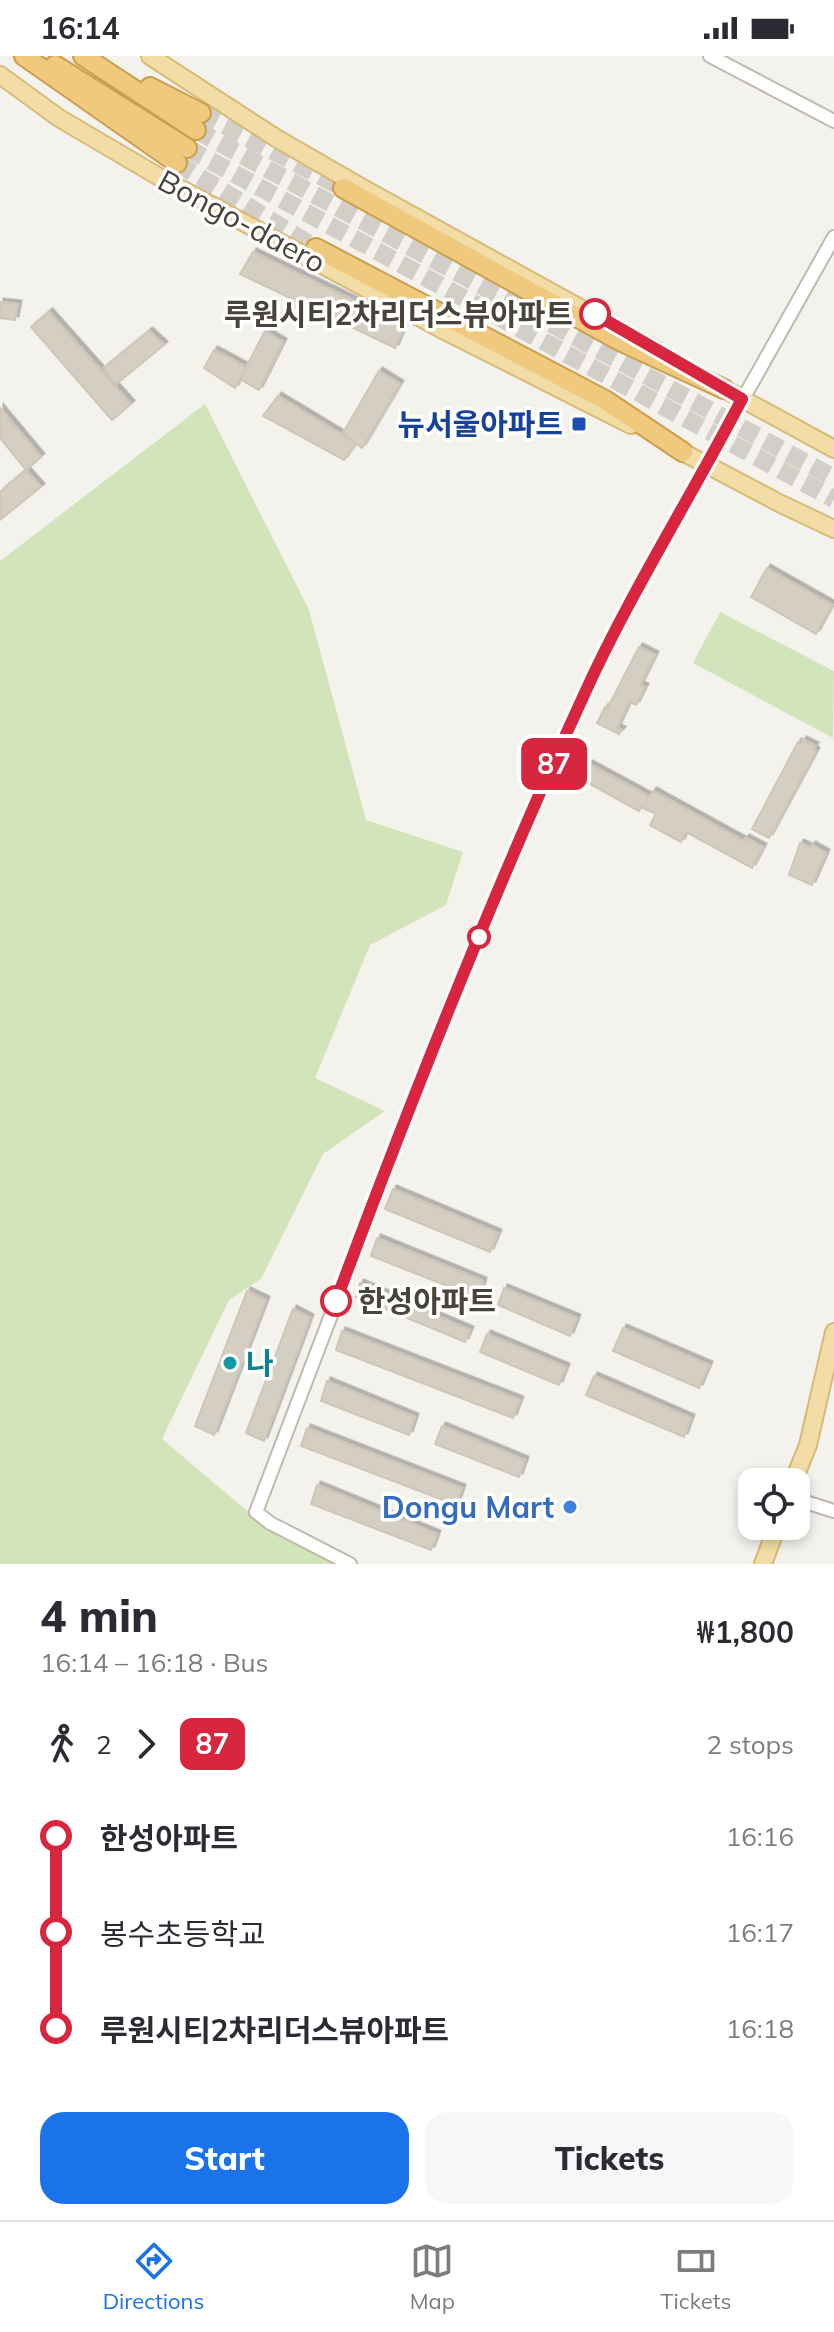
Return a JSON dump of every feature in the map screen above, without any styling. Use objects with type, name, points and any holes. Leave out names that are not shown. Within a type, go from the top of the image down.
[{"type":"highway","name":"Bongo-daero","points":[[24,56],[182,156],[43,56]]},
{"type":"highway","points":[[86,56],[199,121]]},
{"type":"highway","points":[[343,188],[620,341],[724,389]]},
{"type":"highway","points":[[316,248],[605,400],[683,452]]},
{"type":"main road","points":[[150,56],[276,138],[359,186],[834,449]]},
{"type":"main road","name":"Bongo-daero","points":[[0,75],[59,118],[161,178],[441,329],[834,529]]},
{"type":"main road","points":[[799,1468],[808,1445],[834,1332]]},
{"type":"main road","points":[[763,1564],[772,1540]]},
{"type":"street","points":[[710,56],[834,121]]},
{"type":"street","points":[[350,1564],[270,1523],[256,1512],[401,1129],[583,695],[653,559],[834,237]]},
{"type":"street","points":[[810,1503],[834,1511]]},
{"type":"green space","points":[[205,404],[309,610],[366,820],[463,852],[446,905],[370,945],[315,1078],[385,1111],[323,1154],[261,1279],[229,1300],[162,1439],[252,1515],[341,1564],[0,1564],[0,561]]},
{"type":"green space","points":[[720,612],[834,671],[833,738],[693,663]]},
{"type":"building","points":[[253,252],[405,325],[395,348],[240,274]]},
{"type":"building","points":[[292,299],[313,309],[299,325],[281,315]]},
{"type":"building","points":[[0,302],[18,304],[15,320],[0,318]]},
{"type":"building","points":[[49,312],[131,404],[112,420],[31,327]]},
{"type":"building","points":[[149,331],[164,345],[115,385],[104,368]]},
{"type":"building","points":[[265,331],[283,342],[259,390],[240,379]]},
{"type":"building","points":[[214,350],[246,367],[235,388],[204,368]]},
{"type":"building","points":[[379,371],[400,384],[362,448],[343,433]]},
{"type":"building","points":[[278,396],[356,443],[344,460],[263,416]]},
{"type":"building","points":[[0,408],[41,457],[26,470],[0,438]]},
{"type":"building","points":[[26,470],[41,487],[0,520],[0,492]]},
{"type":"building","points":[[767,568],[832,605],[816,634],[751,597]]},
{"type":"building","points":[[639,647],[655,655],[640,685],[645,687],[636,705],[629,702],[617,728],[622,730],[619,734],[597,723]]},
{"type":"building","points":[[803,740],[815,746],[813,749],[816,751],[769,838],[752,829],[798,742],[801,744]]},
{"type":"building","points":[[589,764],[650,797],[653,791],[744,841],[746,838],[763,847],[752,868],[686,832],[681,842],[650,825],[656,814],[641,807],[639,811],[581,779]]},
{"type":"building","points":[[800,843],[811,848],[812,845],[826,853],[812,885],[789,875]]},
{"type":"building","points":[[393,1189],[498,1233],[490,1252],[385,1209]]},
{"type":"building","points":[[377,1238],[483,1281],[478,1298],[371,1256]]},
{"type":"building","points":[[360,1283],[470,1330],[465,1342],[356,1297]]},
{"type":"building","points":[[504,1288],[577,1318],[570,1336],[498,1305]]},
{"type":"building","name":"나","points":[[247,1291],[266,1300],[214,1435],[195,1426]]},
{"type":"building","points":[[293,1309],[310,1318],[264,1441],[246,1433]]},
{"type":"building","points":[[623,1328],[709,1365],[699,1388],[613,1351]]},
{"type":"building","points":[[342,1331],[520,1400],[513,1418],[336,1350]]},
{"type":"building","points":[[487,1334],[566,1367],[559,1385],[480,1352]]},
{"type":"building","points":[[594,1376],[691,1418],[684,1437],[586,1395]]},
{"type":"building","points":[[327,1381],[415,1417],[409,1435],[321,1401]]},
{"type":"building","points":[[442,1426],[525,1460],[519,1477],[435,1444]]},
{"type":"building","points":[[307,1428],[462,1488],[456,1505],[301,1446]]},
{"type":"building","points":[[317,1485],[437,1534],[431,1550],[311,1504]]},
{"type":"tunnel","points":[[201,113],[343,188]]},
{"type":"tunnel","points":[[196,130],[834,478]]},
{"type":"tunnel","points":[[187,148],[834,499]]},
{"type":"tunnel","points":[[177,163],[316,248]]},
{"type":"bus line","name":"87","points":[[336,1301],[447,1011],[583,695],[653,559],[742,399],[595,314]]},
{"type":"place","name":"루원시티2차리더스뷰아파트","points":[[595,314]]},
{"type":"place","name":"뉴서울아파트","points":[[579,424]]},
{"type":"place","name":"한성아파트","points":[[336,1301]]},
{"type":"place","name":"나","points":[[230,1363]]},
{"type":"place","name":"Dongu Mart","points":[[570,1507]]}]
